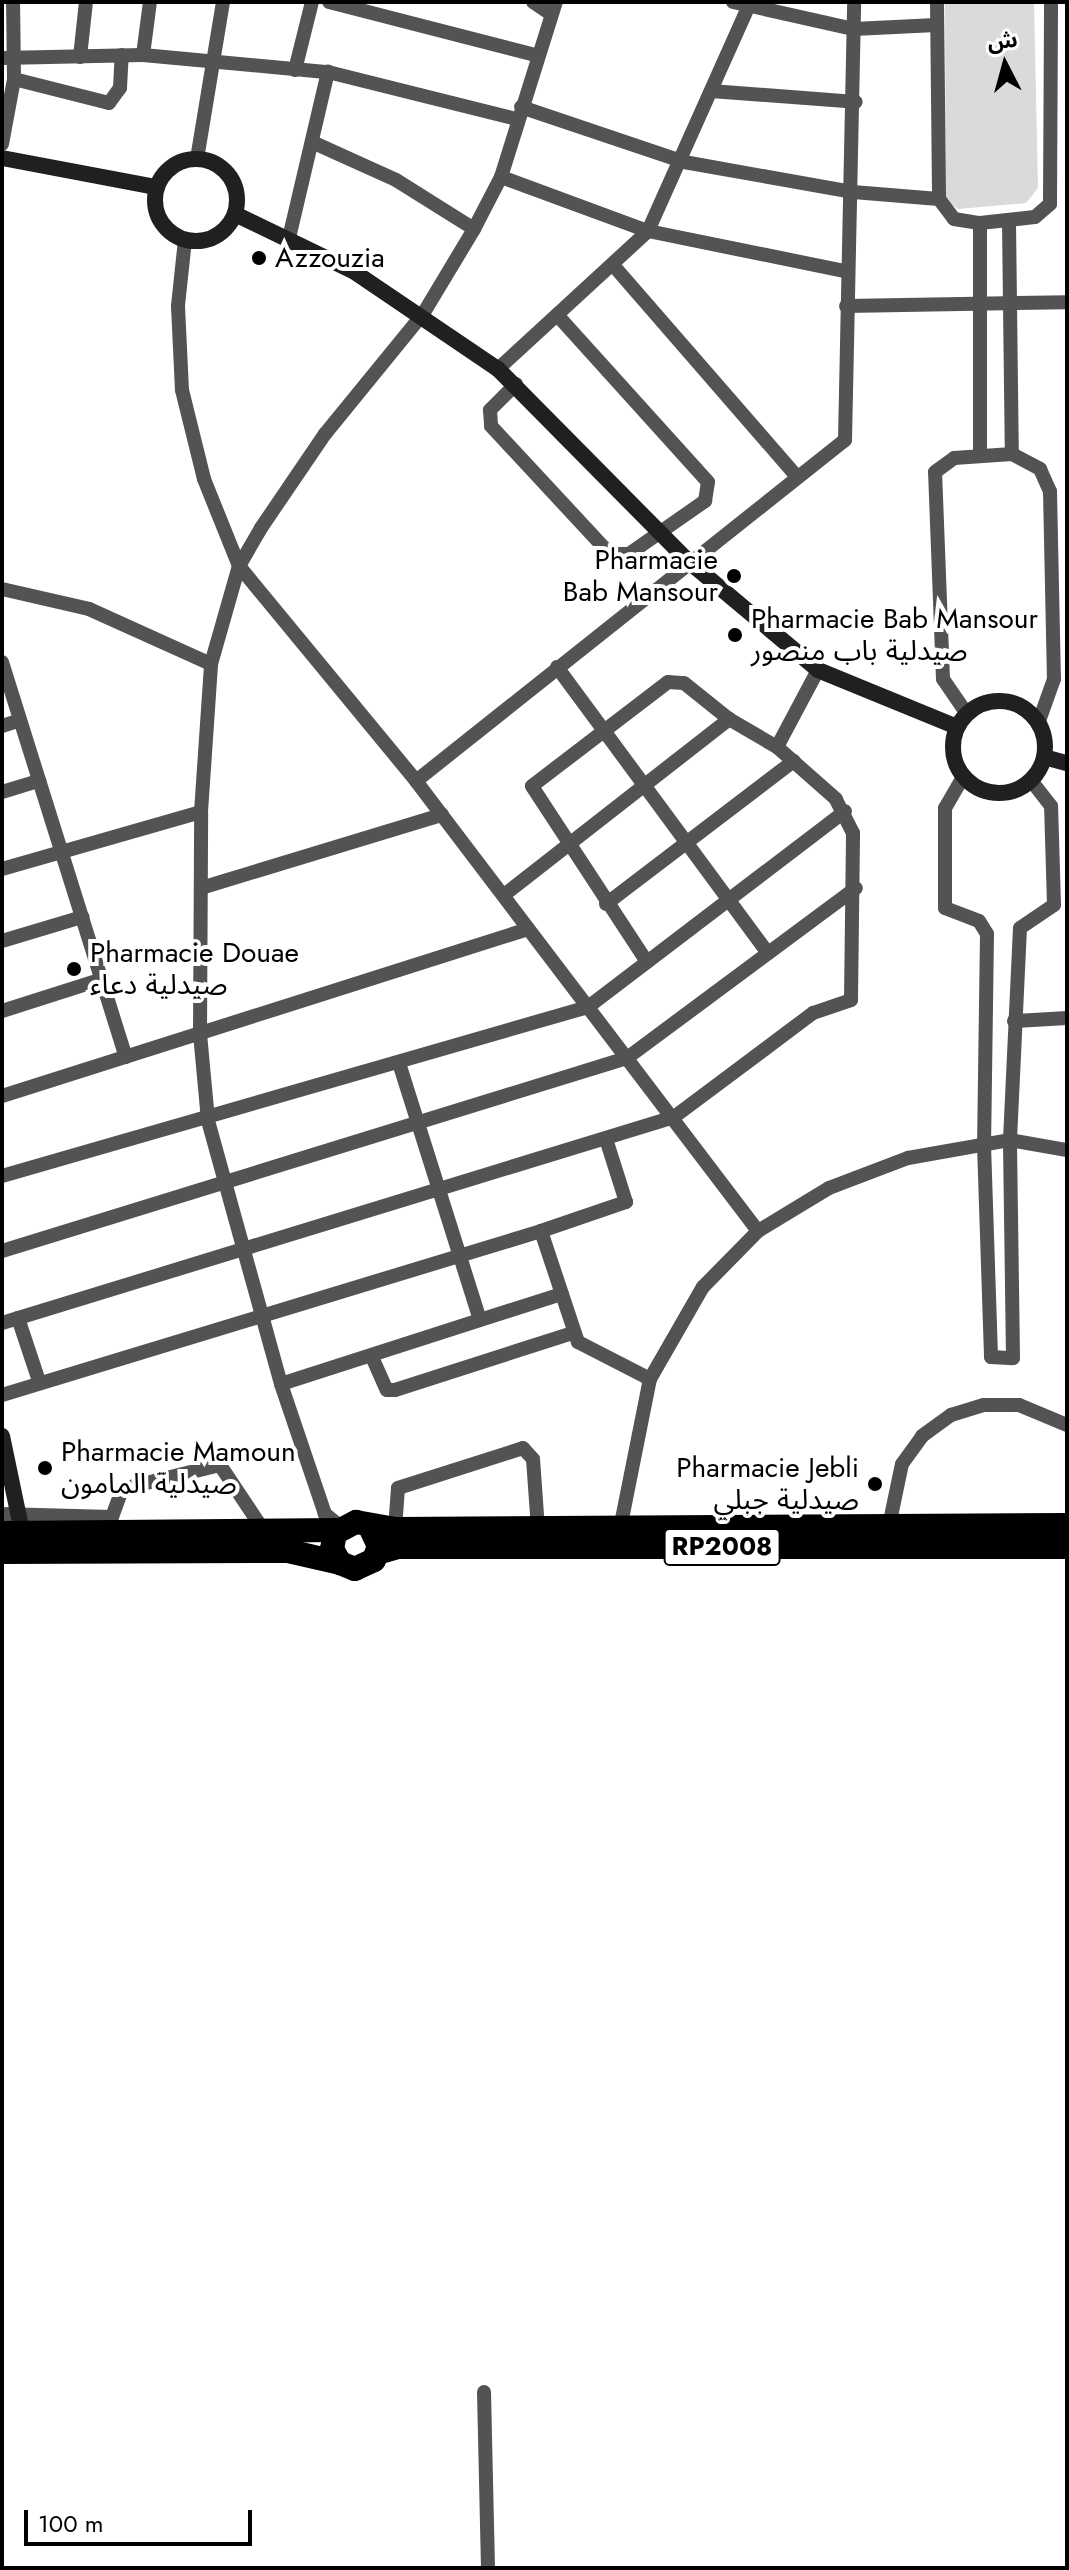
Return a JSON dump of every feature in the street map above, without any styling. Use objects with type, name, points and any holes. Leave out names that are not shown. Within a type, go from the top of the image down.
[{"type":"highway","name":"RP2008","points":[[15,1527],[266,1534],[340,1528],[356,1522],[370,1527],[395,1529],[1067,1525]]},
{"type":"highway","points":[[370,1527],[377,1553]]},
{"type":"highway","points":[[340,1528],[332,1549],[340,1563]]},
{"type":"highway","name":"RP2008","points":[[2,1552],[288,1551],[362,1568],[377,1553],[398,1547],[1067,1547]]},
{"type":"street","points":[[2,144],[14,79],[8,58],[13,2]]},
{"type":"street","points":[[80,57],[86,2]]},
{"type":"street","points":[[143,55],[150,2]]},
{"type":"street","points":[[197,159],[223,2]]},
{"type":"street","points":[[295,70],[312,2]]},
{"type":"street","points":[[329,2],[536,55]]},
{"type":"street","points":[[340,1528],[325,1514],[281,1384],[243,1248],[221,1184],[208,1120],[200,1034],[201,812],[211,664],[239,566],[289,484],[423,314],[501,177],[536,55],[553,8],[533,2]]},
{"type":"street","points":[[733,2],[854,29],[936,25]]},
{"type":"street","points":[[416,781],[795,474],[845,440],[845,271],[853,192],[856,102],[854,2]]},
{"type":"street","points":[[937,2],[939,199],[954,219],[980,223],[1009,222],[1046,210],[1060,187],[1060,30],[1051,2]]},
{"type":"street","points":[[498,369],[648,231],[684,162],[748,7]]},
{"type":"street","points":[[14,79],[109,103],[120,88],[122,55]]},
{"type":"street","points":[[8,58],[143,55],[328,72],[519,113],[684,162],[853,192],[939,199]]},
{"type":"street","points":[[289,238],[328,72]]},
{"type":"street","points":[[711,91],[856,102]]},
{"type":"street","points":[[312,142],[396,180],[474,229]]},
{"type":"street","points":[[2,158],[156,187]]},
{"type":"street","points":[[197,159],[230,177],[235,214],[209,239],[185,240],[163,225],[156,187],[172,166],[197,159]]},
{"type":"street","points":[[501,177],[648,231],[845,271]]},
{"type":"street","points":[[235,214],[289,238],[423,314],[498,369],[687,560],[818,670],[962,720],[1005,702],[1038,724]]},
{"type":"street","points":[[1009,222],[1012,454]]},
{"type":"street","points":[[980,223],[980,454]]},
{"type":"street","points":[[185,240],[178,306],[182,390],[204,479],[239,566],[416,781],[758,1231]]},
{"type":"street","points":[[613,265],[795,474]]},
{"type":"street","points":[[846,306],[1067,302]]},
{"type":"street","points":[[516,384],[490,410],[491,426],[610,554],[629,554],[705,501],[708,482],[557,315]]},
{"type":"street","points":[[1012,454],[1040,469],[1050,491],[1054,679],[1038,724],[1044,757],[1031,780],[1004,793],[963,777],[953,753],[962,720],[943,679],[935,472],[954,458],[1012,454]]},
{"type":"street","points":[[2,589],[89,609],[211,664]]},
{"type":"street","points":[[2,662],[126,1057]]},
{"type":"street","points":[[557,667],[649,786],[768,953]]},
{"type":"street","points":[[777,747],[818,670]]},
{"type":"street","points":[[2,1323],[243,1248],[438,1193],[674,1117],[813,1013],[851,1000],[856,888],[845,811],[777,747],[729,719],[675,681],[605,728],[532,786],[567,846],[647,962]]},
{"type":"street","points":[[504,895],[649,786],[729,719]]},
{"type":"street","points":[[2,726],[20,720]]},
{"type":"street","points":[[1044,757],[1067,763]]},
{"type":"street","points":[[606,904],[794,761]]},
{"type":"street","points":[[963,777],[945,808],[945,908],[986,927],[984,1145],[991,1357],[1013,1358],[1010,1140],[1020,925],[1048,914],[1054,905],[1051,806],[1031,780]]},
{"type":"street","points":[[2,792],[39,781]]},
{"type":"street","points":[[2,1176],[208,1120],[588,1007],[845,811]]},
{"type":"street","points":[[2,869],[201,812]]},
{"type":"street","points":[[201,888],[442,815]]},
{"type":"street","points":[[2,1251],[627,1058],[856,888]]},
{"type":"street","points":[[2,941],[82,917]]},
{"type":"street","points":[[2,1096],[528,929]]},
{"type":"street","points":[[2,1011],[102,979]]},
{"type":"street","points":[[1014,1021],[1067,1018]]},
{"type":"street","points":[[399,1063],[480,1320]]},
{"type":"street","points":[[2,1395],[39,1381],[263,1318],[458,1253],[541,1231],[626,1202],[606,1139]]},
{"type":"street","points":[[620,1529],[650,1379],[703,1287],[758,1231],[829,1188],[908,1158],[1010,1140],[1067,1150]]},
{"type":"street","points":[[541,1231],[573,1333],[589,1353],[650,1379]]},
{"type":"street","points":[[281,1384],[562,1294]]},
{"type":"street","points":[[18,1318],[39,1381]]},
{"type":"street","points":[[372,1357],[387,1390],[395,1390],[573,1333]]},
{"type":"street","points":[[889,1526],[902,1464],[922,1436],[951,1415],[984,1405],[1019,1405],[1067,1425]]},
{"type":"street","points":[[2,1436],[15,1527]]},
{"type":"street","points":[[395,1529],[398,1488],[523,1448],[533,1459],[538,1529]]},
{"type":"street","points":[[15,1527],[112,1517],[122,1489],[220,1465],[266,1534]]},
{"type":"street","points":[[2,1514],[15,1527]]},
{"type":"street","points":[[484,2392],[488,2568]]},
{"type":"shaded area","points":[[945,2],[1034,2],[1038,188],[1026,203],[958,209],[946,200]]},
{"type":"place","name":"Azzouzia","points":[[259,258]]},
{"type":"place","name":"Pharmacie Bab Mansour","points":[[734,576]]},
{"type":"place","name":"Pharmacie Bab Mansour صيدلية باب منصور","points":[[735,635]]},
{"type":"place","name":"Pharmacie Douae صيدلية دعاء","points":[[74,969]]},
{"type":"place","name":"Pharmacie Mamoun صيدلية المامون","points":[[45,1468]]},
{"type":"place","name":"Pharmacie Jebli صيدلية جبلي","points":[[875,1484]]}]
